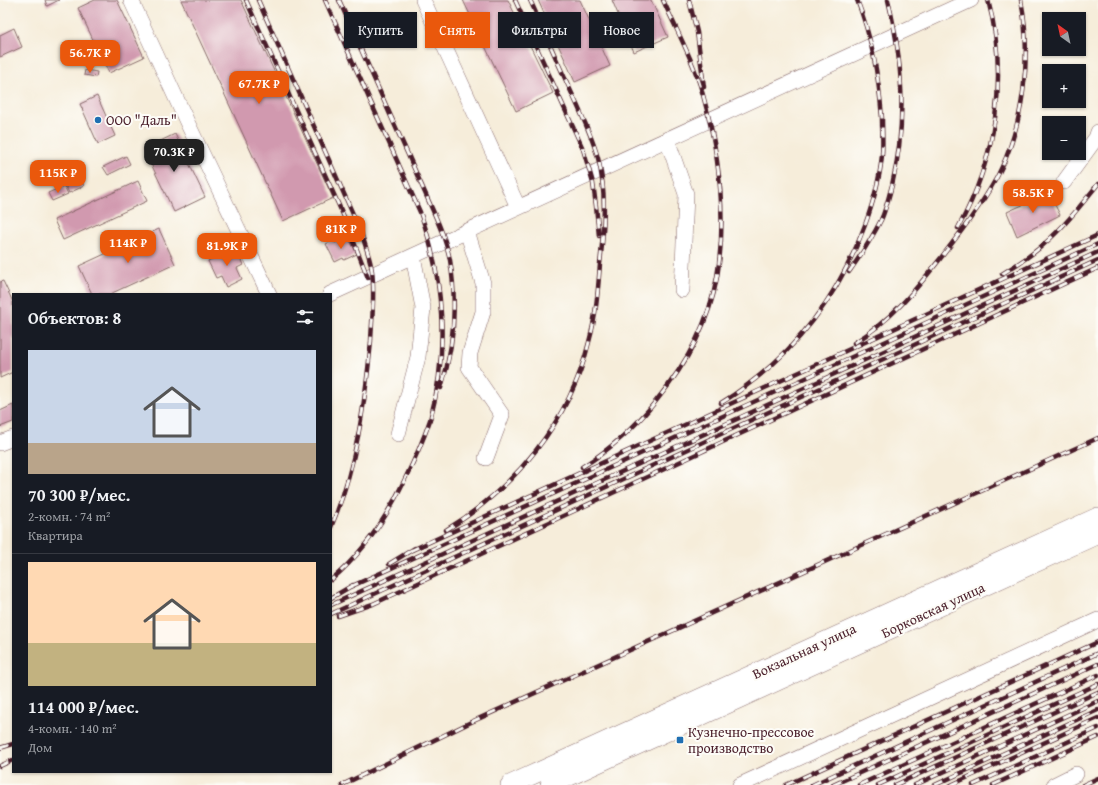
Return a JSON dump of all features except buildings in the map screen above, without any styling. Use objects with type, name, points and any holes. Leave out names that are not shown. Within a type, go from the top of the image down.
[{"type":"main road","name":"Вокзальная улица","points":[[510,785],[1098,517]]},
{"type":"main road","name":"Борковская улица","points":[[550,785],[1098,534]]},
{"type":"lane","points":[[131,0],[269,293]]},
{"type":"lane","points":[[423,0],[518,207]]},
{"type":"lane","points":[[332,293],[971,0]]},
{"type":"lane","points":[[1064,182],[1096,138],[1098,132]]},
{"type":"lane","points":[[667,139],[686,194],[682,290]]},
{"type":"lane","points":[[467,231],[483,283],[483,312],[470,353],[469,367],[502,415],[486,458]]},
{"type":"lane","points":[[398,434],[418,358],[423,308],[413,256]]},
{"type":"lane","points":[[0,444],[12,438]]},
{"type":"lane","points":[[740,785],[1098,620]]},
{"type":"lane","points":[[1054,785],[1076,774]]},
{"type":"railway","points":[[246,0],[345,219],[368,278]]},
{"type":"railway","points":[[258,0],[360,230],[369,256],[372,271],[373,297],[371,341],[366,388],[353,459],[340,505],[332,525]]},
{"type":"railway","points":[[325,0],[420,212],[428,237],[439,289],[442,342],[440,368],[430,420],[411,466],[390,509],[373,535],[343,570],[332,579]]},
{"type":"railway","points":[[339,0],[436,218],[444,238],[450,260],[454,308],[453,324],[449,357],[441,388]]},
{"type":"railway","points":[[515,0],[583,149],[593,183],[599,236]]},
{"type":"railway","points":[[446,530],[495,494],[517,473],[554,425],[568,399],[580,371],[589,342],[595,313],[604,211],[601,171],[588,130],[530,0]]},
{"type":"railway","points":[[582,467],[603,453],[631,429],[667,388],[686,359],[702,327],[717,277],[721,231],[720,185],[709,117],[695,71],[663,0]]},
{"type":"railway","points":[[689,0],[697,32],[704,87]]},
{"type":"railway","points":[[721,403],[746,386],[768,368],[808,327],[825,304],[840,279],[854,253],[868,217],[880,173],[882,118],[879,88],[871,43],[857,0]]},
{"type":"railway","points":[[849,272],[881,220],[889,198],[897,162],[901,116],[900,69],[888,0]]},
{"type":"railway","points":[[958,228],[971,202],[982,174],[990,146],[995,117],[998,88],[998,58],[988,0]]},
{"type":"railway","points":[[854,343],[879,325],[901,305],[921,283],[970,219],[997,177],[1014,136],[1023,90],[1026,44],[1021,0]]},
{"type":"railway","points":[[1002,274],[1028,257],[1051,238],[1072,216],[1098,184]]},
{"type":"railway","points":[[410,551],[1098,235]]},
{"type":"railway","points":[[350,587],[1098,244]]},
{"type":"railway","points":[[332,605],[1098,252]]},
{"type":"railway","points":[[332,614],[1098,260]]},
{"type":"railway","points":[[338,616],[373,604],[1098,268]]},
{"type":"railway","points":[[342,785],[469,723],[1098,438]]},
{"type":"railway","points":[[389,564],[415,548]]},
{"type":"railway","points":[[332,597],[353,585]]},
{"type":"railway","points":[[786,785],[1098,642]]},
{"type":"railway","points":[[812,785],[1098,653]]},
{"type":"railway","points":[[833,785],[1098,664]]},
{"type":"railway","points":[[859,785],[1098,675]]},
{"type":"railway","points":[[878,785],[1098,684]]},
{"type":"railway","points":[[895,785],[1098,692]]},
{"type":"railway","points":[[915,785],[1098,701]]},
{"type":"railway","points":[[935,785],[1098,710]]},
{"type":"railway","points":[[951,785],[1098,718]]},
{"type":"railway","points":[[973,785],[1098,728]]},
{"type":"railway","points":[[993,785],[1098,737]]},
{"type":"railway","points":[[0,748],[12,744]]},
{"type":"railway","points":[[0,766],[12,760]]},
{"type":"railway","points":[[1083,785],[1098,778]]},
{"type":"place","name":"ООО \"Даль\"","points":[[98,120]]},
{"type":"place","name":"Кузнечно-прессовое производство","points":[[680,740]]}]
